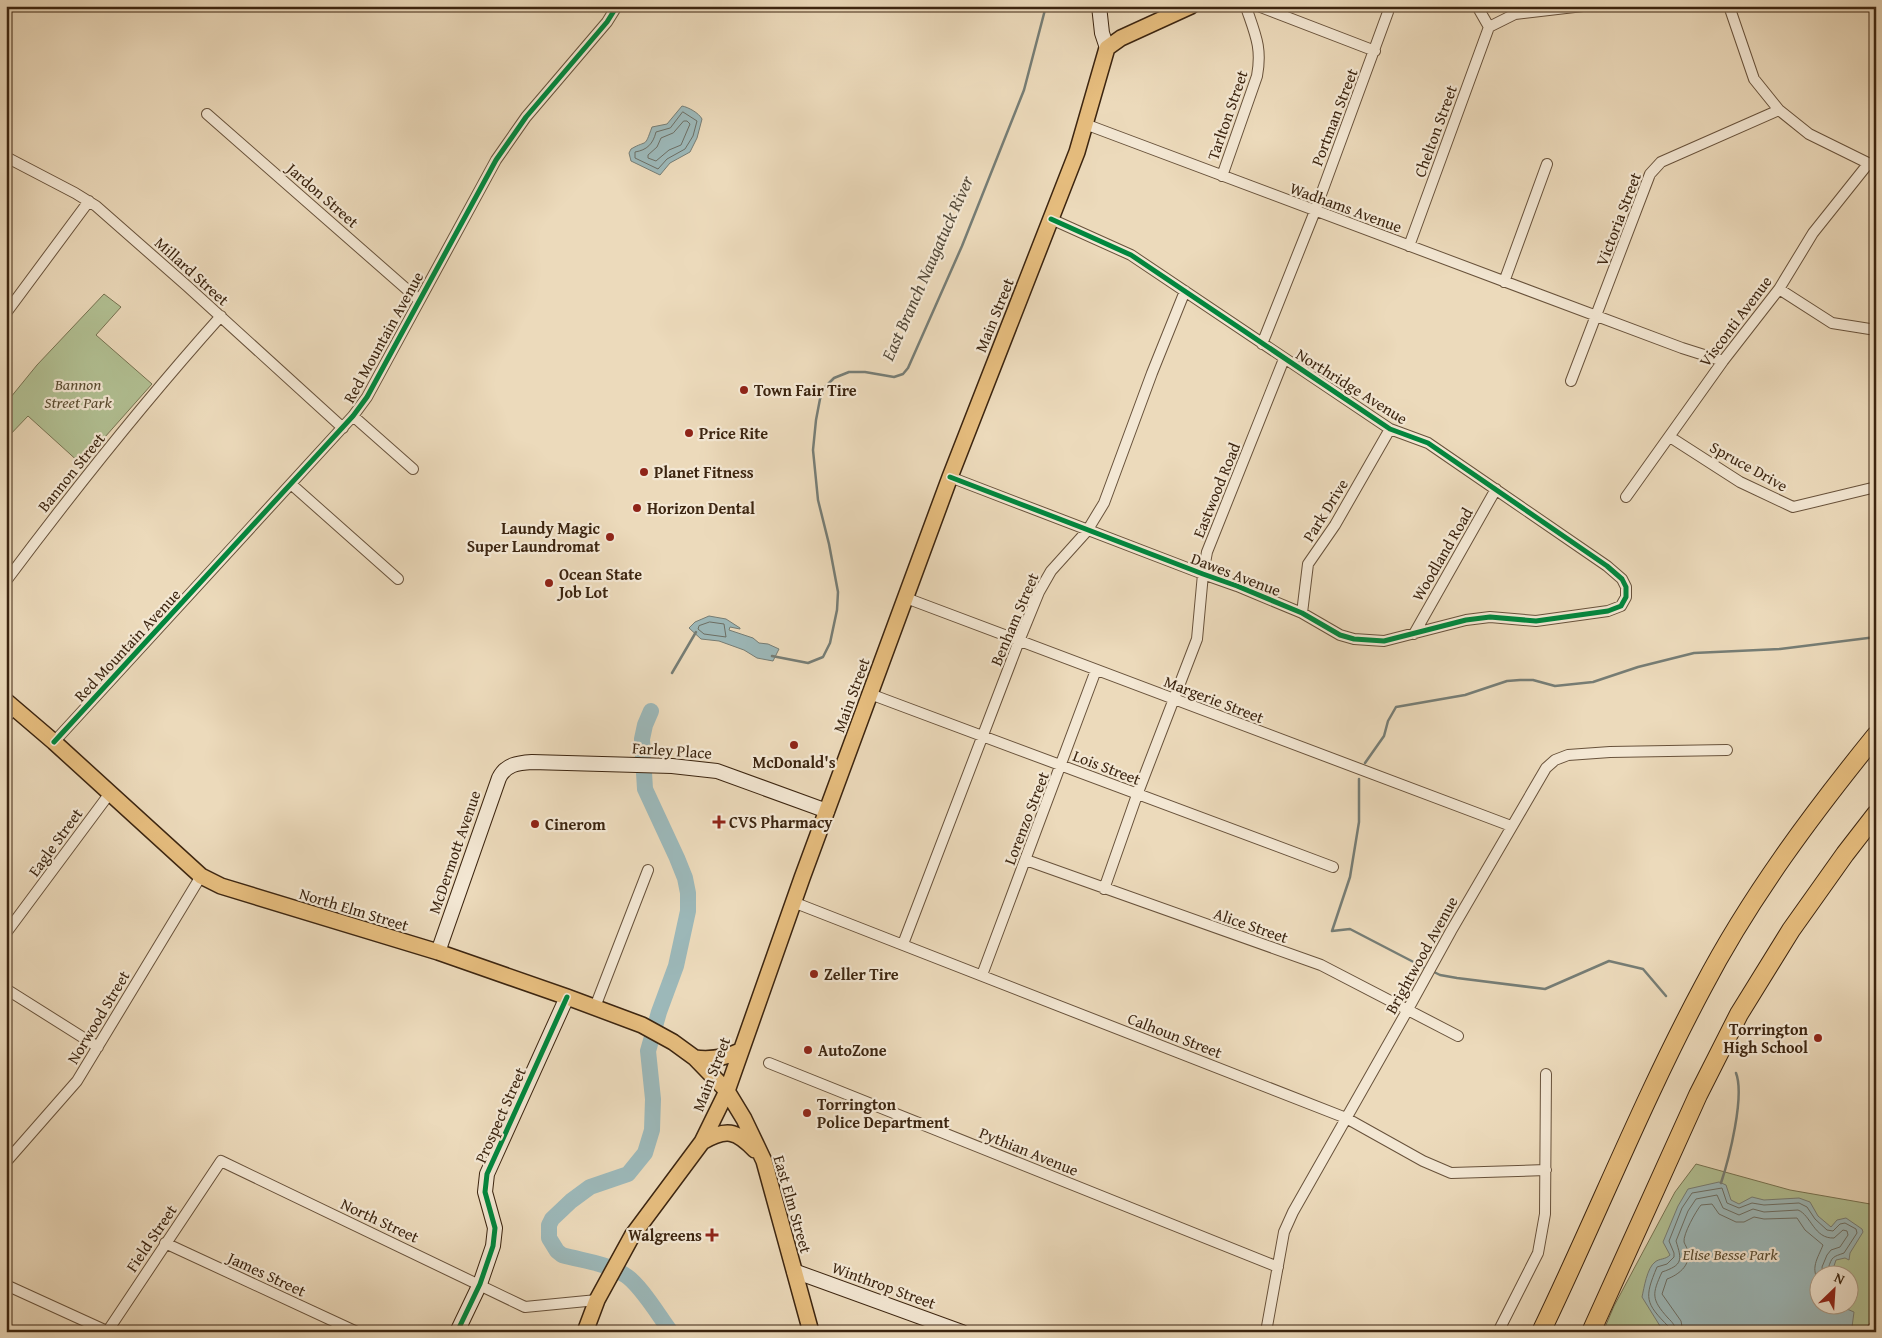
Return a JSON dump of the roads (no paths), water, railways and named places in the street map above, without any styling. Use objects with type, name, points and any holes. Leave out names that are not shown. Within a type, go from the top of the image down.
[{"type":"highway","points":[[1541,1332],[1703,986],[1745,914],[1788,849],[1876,735]]},
{"type":"highway","points":[[1591,1332],[1698,1095],[1739,1014],[1791,930],[1876,814]]},
{"type":"main road","points":[[1099,6],[1102,33],[1107,48],[1121,38],[1191,6]]},
{"type":"main road","name":"Main Street","points":[[585,1332],[597,1300],[632,1236],[702,1142],[727,1091],[793,902],[950,477],[1051,219],[1085,124],[1107,48]]},
{"type":"main road","name":"North Elm Street","points":[[9,709],[54,742],[201,876],[246,895],[438,952],[642,1025],[673,1042],[695,1058],[727,1091]]},
{"type":"main road","name":"Farley Place","points":[[508,767],[532,762],[679,766],[717,771],[827,811]]},
{"type":"main road","name":"McDermott Avenue","points":[[438,952],[497,783],[502,773],[508,767]]},
{"type":"main road","name":"Prospect Street","points":[[457,1332],[480,1284],[492,1246],[495,1228],[485,1192],[487,1174],[567,997]]},
{"type":"main road","points":[[695,1058],[714,1059],[740,1051]]},
{"type":"main road","name":"East Elm Street","points":[[727,1091],[744,1119],[764,1161],[811,1332]]},
{"type":"main road","points":[[702,1142],[716,1134],[734,1134],[743,1137],[764,1161]]},
{"type":"main road","name":"Winthrop Street","points":[[794,1270],[962,1332]]},
{"type":"street","name":"Red Mountain Avenue","points":[[54,742],[353,416],[367,397],[496,160],[526,117],[607,22],[616,6]]},
{"type":"street","name":"Tarlton Street","points":[[1222,176],[1257,76],[1260,60],[1259,45],[1247,10],[1249,6]]},
{"type":"street","points":[[1258,6],[1375,51]]},
{"type":"street","points":[[1477,6],[1489,27],[1515,14],[1583,6]]},
{"type":"street","points":[[1729,6],[1754,79],[1779,110],[1809,134],[1872,165]]},
{"type":"street","name":"Portman Street","points":[[1262,344],[1315,211],[1388,12]]},
{"type":"street","name":"Chelton Street","points":[[1409,246],[1489,27]]},
{"type":"street","name":"Victoria Street","points":[[1571,381],[1650,174],[1661,162],[1779,110]]},
{"type":"street","name":"Jardon Street","points":[[207,114],[419,300]]},
{"type":"street","name":"Wadhams Avenue","points":[[1085,124],[1504,282],[1722,361]]},
{"type":"street","name":"Millard Street","points":[[6,157],[88,202],[114,222],[343,428]]},
{"type":"street","points":[[1504,282],[1547,164]]},
{"type":"street","name":"Visconti Avenue","points":[[1626,497],[1722,361],[1779,289],[1814,233],[1872,165]]},
{"type":"street","points":[[6,313],[88,202]]},
{"type":"street","name":"Northridge Avenue","points":[[1051,219],[1131,255],[1390,429],[1428,443],[1607,566],[1622,579],[1626,586],[1626,597],[1620,606],[1608,611]]},
{"type":"street","points":[[1779,289],[1832,323],[1876,330]]},
{"type":"street","name":"Benham Street","points":[[903,944],[1018,641],[1039,592],[1051,571],[1088,531],[1104,503],[1152,373],[1185,291]]},
{"type":"street","name":"Bannon Street","points":[[6,581],[72,492],[220,316]]},
{"type":"street","name":"Eastwood Road","points":[[1104,889],[1137,795],[1197,639],[1207,552],[1284,359]]},
{"type":"street","points":[[353,416],[412,468]]},
{"type":"street","name":"Park Drive","points":[[1302,613],[1308,564],[1335,525],[1390,429]]},
{"type":"street","name":"Spruce Drive","points":[[1670,437],[1740,482],[1793,507],[1876,487]]},
{"type":"street","name":"Dawes Avenue","points":[[950,477],[1237,586],[1302,613],[1340,635],[1354,639],[1384,641],[1466,620],[1490,617],[1536,621],[1608,611]]},
{"type":"street","points":[[291,484],[398,579]]},
{"type":"street","name":"Woodland Road","points":[[1414,634],[1496,489]]},
{"type":"street","name":"Margerie Street","points":[[906,598],[1511,826]]},
{"type":"street","name":"Lorenzo Street","points":[[982,975],[1096,670]]},
{"type":"street","name":"Lois Street","points":[[870,694],[1333,867]]},
{"type":"street","name":"Brightwood Avenue","points":[[1266,1332],[1284,1232],[1293,1212],[1511,826],[1546,768],[1555,760],[1568,755],[1610,752],[1727,750]]},
{"type":"street","name":"Eagle Street","points":[[6,933],[110,793]]},
{"type":"street","name":"Alice Street","points":[[1026,860],[1321,965],[1458,1036]]},
{"type":"street","points":[[596,1007],[648,870]]},
{"type":"street","name":"Norwood Street","points":[[6,1162],[77,1081],[201,876]]},
{"type":"street","name":"Calhoun Street","points":[[793,902],[1346,1118],[1423,1161],[1451,1173],[1546,1170]]},
{"type":"street","points":[[6,989],[98,1047]]},
{"type":"street","name":"Pythian Avenue","points":[[769,1063],[1278,1267]]},
{"type":"street","points":[[1498,1332],[1538,1253],[1545,1214],[1546,1074]]},
{"type":"street","name":"North Street","points":[[222,1162],[525,1307],[597,1300]]},
{"type":"street","name":"Field Street","points":[[108,1331],[165,1243],[222,1162]]},
{"type":"street","name":"James Street","points":[[165,1243],[357,1332]]},
{"type":"street","points":[[6,1285],[108,1331]]},
{"type":"street","points":[[1871,1332],[1876,1325]]},
{"type":"water","points":[[682,106],[693,111],[702,119],[697,138],[690,152],[670,163],[660,175],[631,161],[629,153],[631,149],[645,143],[652,127],[667,124]]},
{"type":"water","points":[[709,616],[726,619],[740,628],[730,627],[729,630],[779,649],[773,661],[757,658],[744,650],[719,641],[701,639],[689,628],[695,622]]},
{"type":"water","name":"Elise Besse Park","points":[[1719,1182],[1726,1185],[1731,1200],[1739,1204],[1752,1197],[1764,1200],[1799,1198],[1810,1202],[1818,1216],[1831,1227],[1837,1220],[1846,1218],[1862,1229],[1863,1232],[1850,1253],[1849,1260],[1845,1258],[1836,1260],[1834,1266],[1810,1266],[1810,1316],[1853,1316],[1852,1327],[1849,1332],[1666,1332],[1660,1326],[1642,1297],[1652,1265],[1670,1255],[1663,1242],[1678,1206],[1688,1189]]},
{"type":"waterway","name":"East Branch Naugatuck River","points":[[772,656],[808,663],[823,657],[830,643],[837,610],[838,592],[818,500],[813,450],[820,399],[826,386],[834,378],[849,372],[865,372],[894,377],[903,374],[908,368],[962,246],[1024,90],[1046,6]]},
{"type":"waterway","name":"East Branch Naugatuck River","points":[[672,673],[696,632]]},
{"type":"waterway","points":[[1365,763],[1384,736],[1388,721],[1396,707],[1465,695],[1507,681],[1533,680],[1555,686],[1593,682],[1638,667],[1694,653],[1780,649],[1876,637]]},
{"type":"waterway","name":"East Branch Naugatuck River","points":[[651,711],[642,739],[645,789],[677,858],[685,878],[688,893],[688,911],[676,966],[659,1012],[648,1051],[653,1099],[652,1130],[645,1153],[628,1174],[590,1187],[571,1201],[552,1219],[549,1225],[549,1238],[557,1251],[562,1255],[610,1268],[631,1279],[671,1332]]},
{"type":"waterway","points":[[1359,779],[1359,822],[1350,877],[1332,931],[1350,929],[1427,969]]},
{"type":"waterway","points":[[1432,971],[1440,975],[1457,978],[1545,989],[1609,961],[1643,969],[1666,996]]},
{"type":"waterway","points":[[1721,1183],[1735,1128],[1739,1097],[1736,1073]]},
{"type":"place","name":"Town Fair Tire","points":[[744,390]]},
{"type":"place","name":"Price Rite","points":[[689,433]]},
{"type":"place","name":"Planet Fitness","points":[[644,472]]},
{"type":"place","name":"Horizon Dental","points":[[637,508]]},
{"type":"place","name":"Laundy Magic Super Laundromat","points":[[610,537]]},
{"type":"place","name":"Ocean State Job Lot","points":[[549,583]]},
{"type":"place","name":"McDonald's","points":[[794,745]]},
{"type":"place","name":"CVS Pharmacy","points":[[719,822]]},
{"type":"place","name":"Cinerom","points":[[535,824]]},
{"type":"place","name":"Zeller Tire","points":[[814,974]]},
{"type":"place","name":"Torrington High School","points":[[1818,1038]]},
{"type":"place","name":"AutoZone","points":[[808,1050]]},
{"type":"place","name":"Torrington Police Department","points":[[807,1113]]},
{"type":"place","name":"Walgreens","points":[[712,1235]]},
{"type":"park label","name":"Bannon Street Park","points":[[78,393]]}]
